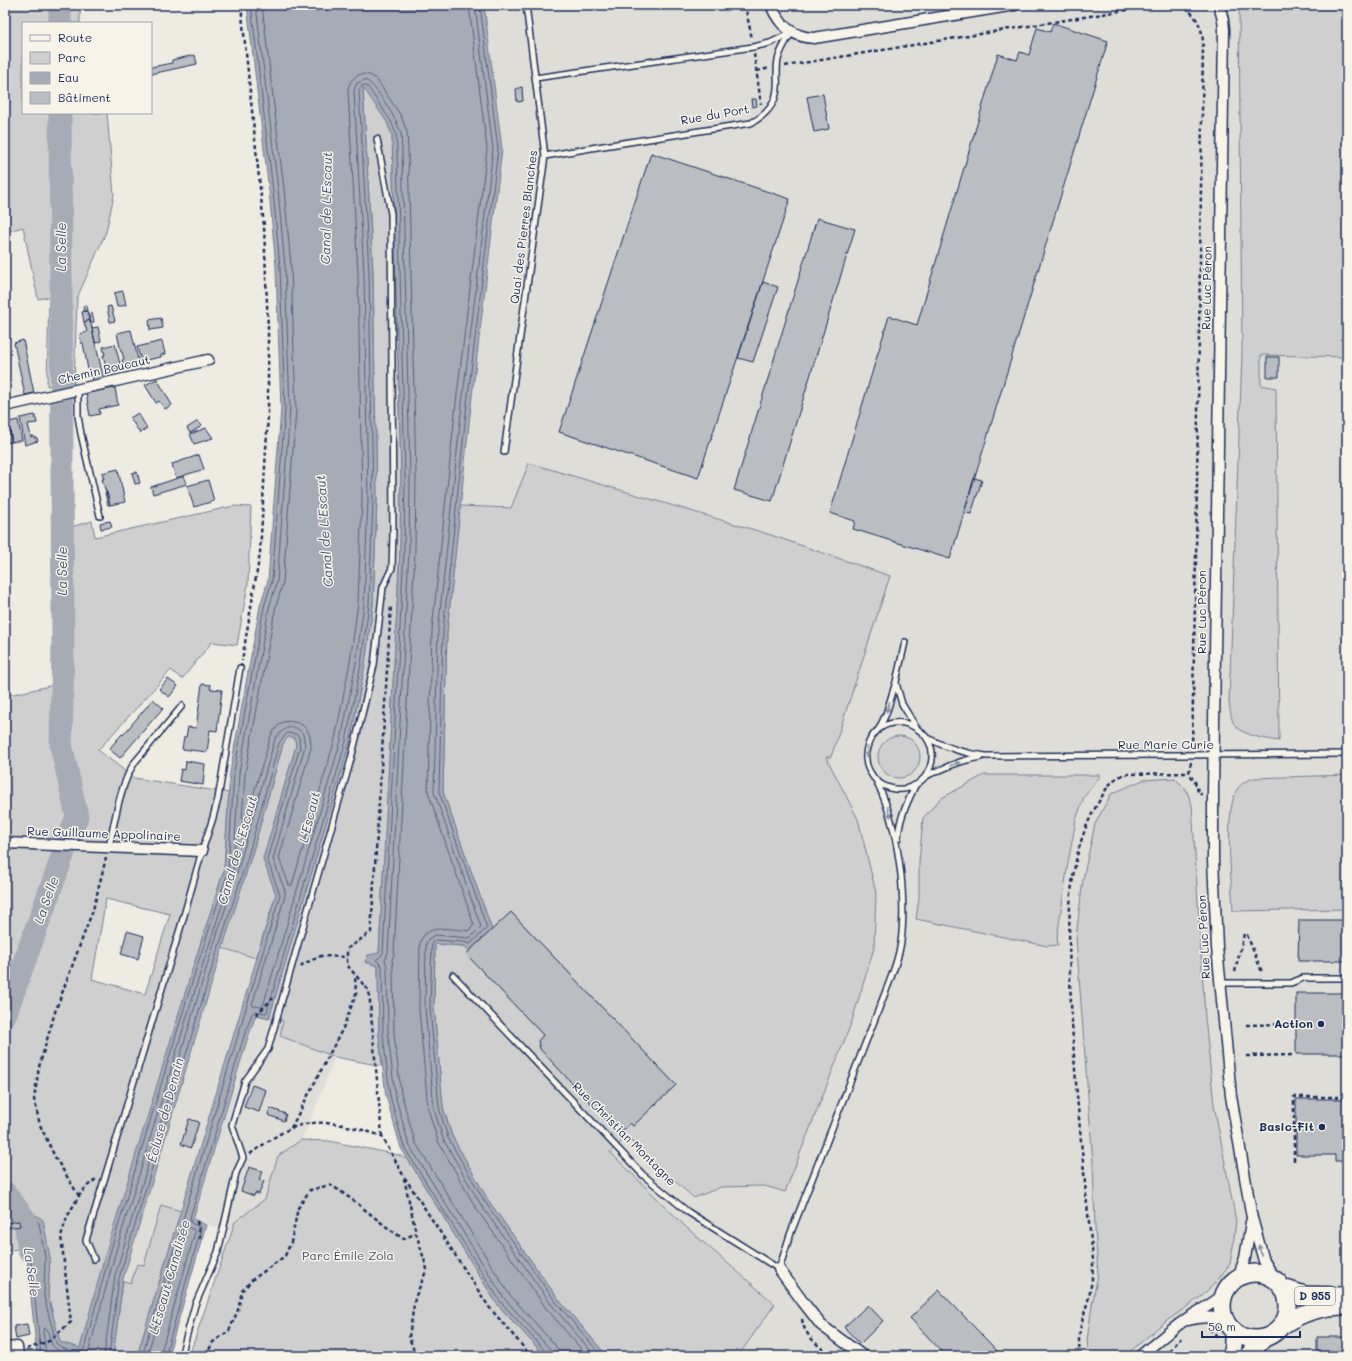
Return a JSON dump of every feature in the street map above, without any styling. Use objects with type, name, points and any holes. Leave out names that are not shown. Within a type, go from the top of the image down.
[{"type":"main road","points":[[1232,1356],[1233,1346],[1230,1326],[1222,1308],[1224,1294],[1231,1283],[1238,1278],[1247,1274],[1266,1274],[1279,1283],[1287,1296],[1288,1305],[1286,1318],[1281,1326],[1275,1332],[1264,1338],[1248,1356]]},
{"type":"main road","name":"D 955","points":[[1279,1283],[1305,1295],[1347,1296]]},
{"type":"main road","name":"D 955","points":[[1281,1326],[1306,1312],[1332,1306],[1347,1306]]},
{"type":"main road","points":[[1230,1326],[1240,1335],[1248,1338],[1264,1338]]},
{"type":"street","points":[[771,5],[779,19],[792,32],[804,38],[814,38],[1015,5]]},
{"type":"street","name":"Rue Luc Péron","points":[[1219,5],[1224,29],[1213,755],[1213,860],[1217,947],[1231,1096],[1252,1218],[1264,1261],[1279,1283]]},
{"type":"street","name":"Chemin Boucaut","points":[[5,406],[208,360]]},
{"type":"street","name":"Rue Guillaume Appolinaire","points":[[5,843],[202,851]]},
{"type":"street","name":"Rue Luc Péron","points":[[1238,1278],[1245,1258],[1252,1218]]},
{"type":"street","name":"Rue Christian Montagne","points":[[778,1269],[821,1325],[863,1356]]},
{"type":"street","points":[[1140,1356],[1182,1321],[1214,1303],[1224,1294]]},
{"type":"street","points":[[1182,1321],[1192,1318],[1208,1317],[1221,1319],[1230,1326]]},
{"type":"street","points":[[5,1348],[17,1352]]},
{"type":"lane","name":"Quai des Pierres Blanches","points":[[504,452],[545,156],[526,5]]},
{"type":"lane","points":[[536,78],[753,47],[770,43],[792,32]]},
{"type":"lane","name":"Rue du Port","points":[[545,156],[751,123],[762,117],[773,104],[776,97],[777,67],[782,49],[792,32]]},
{"type":"lane","points":[[181,1356],[195,1305],[218,1252],[235,1177],[243,1158],[232,1125],[245,1081],[268,1048],[290,972],[351,759],[374,665],[383,587],[392,568],[391,214],[377,139]]},
{"type":"lane","points":[[78,390],[78,416],[81,434],[100,516]]},
{"type":"lane","points":[[778,1269],[898,958],[902,931],[903,901],[897,845],[890,812],[876,780],[870,771],[866,756],[868,745],[884,718],[896,682],[906,642]]},
{"type":"lane","points":[[94,1260],[86,1240],[183,919],[202,851],[212,822],[218,799],[240,668]]},
{"type":"lane","points":[[876,780],[885,786],[894,789],[905,789],[915,785],[925,777],[930,768],[932,758],[931,748],[927,738],[916,728],[902,704],[896,682]]},
{"type":"lane","points":[[109,847],[123,786],[128,772],[182,706]]},
{"type":"lane","points":[[877,731],[886,726],[897,723],[907,724],[916,728]]},
{"type":"lane","name":"Rue Marie Curie","points":[[927,738],[948,747],[972,754],[986,756],[1347,754]]},
{"type":"lane","name":"Rue Marie Curie","points":[[925,777],[953,765],[986,756]]},
{"type":"lane","points":[[897,845],[901,820],[915,785]]},
{"type":"lane","name":"Rue Christian Montagne","points":[[453,975],[643,1175],[688,1212],[778,1269]]},
{"type":"lane","points":[[1220,984],[1291,983],[1303,978],[1347,978]]},
{"type":"path","points":[[240,668],[259,558],[268,415],[268,315],[264,226],[241,5]]},
{"type":"path","points":[[745,5],[757,71],[762,117]]},
{"type":"path","points":[[757,71],[1157,5]]},
{"type":"path","points":[[1178,5],[1189,10],[1199,22],[1203,42],[1196,555],[1190,772],[1199,794],[1213,793]]},
{"type":"path","points":[[392,597],[371,932],[347,949],[348,965],[369,991],[382,1136],[403,1175],[490,1307],[531,1356]]},
{"type":"path","points":[[1081,1356],[1080,1332],[1089,1295],[1093,1264],[1077,1107],[1072,1032],[1069,938],[1070,904],[1075,867],[1090,818],[1112,782],[1121,775],[1126,774],[1190,772]]},
{"type":"path","points":[[79,1196],[55,1157],[40,1125],[34,1099],[39,1067],[55,1012],[93,910],[109,847]]},
{"type":"path","points":[[1235,972],[1244,934],[1247,936],[1262,972]]},
{"type":"path","points":[[299,970],[303,964],[321,956],[347,957]]},
{"type":"path","points":[[291,1128],[343,1028],[356,994],[355,974]]},
{"type":"path","points":[[256,1015],[276,995]]},
{"type":"path","points":[[1246,1025],[1293,1024]]},
{"type":"path","points":[[1246,1056],[1295,1055]]},
{"type":"path","points":[[1294,1161],[1294,1097],[1347,1097]]},
{"type":"path","points":[[243,1158],[291,1128],[309,1122],[348,1125],[382,1136]]},
{"type":"path","points":[[1271,1128],[1293,1127]]},
{"type":"path","points":[[17,1352],[48,1341],[71,1322],[61,1236],[67,1217],[79,1196],[93,1181],[106,1171]]},
{"type":"path","points":[[403,1175],[416,1233],[427,1269],[415,1298],[409,1337],[416,1356]]},
{"type":"path","points":[[206,1356],[213,1342],[229,1331],[238,1310],[242,1291],[252,1280],[285,1256],[291,1242],[298,1208],[310,1190],[330,1185],[346,1194],[393,1232],[404,1239],[416,1233]]},
{"type":"path","points":[[197,1221],[201,1242]]},
{"type":"path","points":[[1206,1328],[1215,1334],[1219,1341]]},
{"type":"path","points":[[1165,1356],[1186,1333]]},
{"type":"shaded area","points":[[484,5],[1326,5],[1347,11],[1347,1356],[738,1356],[775,1303],[687,1228],[609,1152],[692,1076],[530,463],[511,508],[460,506],[502,149]]},
{"type":"shaded area","points":[[222,948],[256,958],[181,1211],[161,1205],[143,1266],[137,1264],[131,1283],[123,1281]]},
{"type":"shaded area","points":[[256,1015],[283,1021],[280,1036],[335,1057],[307,1129],[301,1140],[278,1156],[265,1199],[235,1222],[232,1232],[193,1220]]},
{"type":"green space","points":[[5,5],[80,5],[80,22],[22,22],[22,114],[107,114],[114,195],[106,232],[77,298],[74,384],[47,386],[49,297],[38,299],[23,227],[5,232]]},
{"type":"green space","points":[[1239,5],[1347,5],[1347,357],[1261,355],[1261,385],[1276,388],[1279,741],[1255,736],[1238,728],[1232,720],[1229,702],[1242,354]]},
{"type":"green space","points":[[363,86],[387,122],[392,135],[401,475],[400,550],[379,954],[368,955],[365,962],[378,966],[379,1035],[382,1066],[335,1057],[280,1036],[283,1021],[269,1018],[350,742],[365,664],[373,605],[377,500],[373,273]]},
{"type":"green space","points":[[529,463],[765,533],[890,576],[831,757],[826,757],[858,819],[876,893],[874,948],[852,1021],[785,1192],[765,1186],[721,1187],[694,1198],[627,1137],[610,1152],[687,1228],[775,1304],[738,1356],[607,1356],[558,1299],[488,1200],[452,1136],[443,1107],[434,1007],[435,944],[464,946],[492,930],[443,792],[447,632],[460,506],[511,508]]},
{"type":"green space","points":[[234,506],[251,507],[248,584],[237,645],[212,642],[182,679],[171,670],[98,750],[134,778],[229,793],[224,870],[194,964],[80,1348],[77,1348],[60,1342],[48,1296],[50,1257],[22,1224],[26,1248],[5,1251],[5,696],[54,685],[53,532],[92,521],[95,537]],"holes":[[[106,899],[170,914],[145,994],[92,979]]]},
{"type":"green space","points":[[288,736],[295,738],[296,746],[263,859],[276,894],[256,958],[222,948],[252,854],[283,744]]},
{"type":"green space","points":[[895,736],[903,736],[911,739],[917,745],[920,757],[917,769],[911,775],[903,778],[895,778],[887,775],[881,769],[878,761],[878,753],[881,745],[887,739]]},
{"type":"green space","points":[[984,775],[1101,775],[1084,797],[1076,820],[1057,938],[1058,945],[1047,946],[916,919],[919,898],[919,863],[923,818],[940,799]]},
{"type":"green space","points":[[1347,775],[1347,909],[1233,911],[1230,865],[1230,828],[1233,798],[1238,788],[1242,784],[1254,778]]},
{"type":"green space","points":[[1175,778],[1186,789],[1192,805],[1205,1017],[1214,1105],[1236,1221],[1233,1246],[1230,1264],[1217,1281],[1202,1296],[1161,1325],[1125,1356],[1089,1356],[1087,1340],[1098,1274],[1093,1163],[1076,937],[1083,879],[1095,824],[1111,794],[1143,780]]},
{"type":"green space","name":"Parc Émile Zola","points":[[301,1140],[329,1141],[399,1155],[409,1161],[497,1304],[545,1356],[189,1356],[235,1222],[265,1199],[278,1156]]},
{"type":"green space","points":[[161,1205],[181,1211],[137,1356],[113,1356],[123,1281],[131,1283],[137,1264],[144,1265]]},
{"type":"water","points":[[247,5],[484,5],[502,149],[471,405],[447,632],[443,792],[492,930],[470,951],[464,946],[435,944],[434,1007],[443,1107],[452,1136],[488,1200],[558,1299],[607,1356],[545,1356],[497,1304],[401,1148],[386,1096],[379,1035],[378,966],[365,962],[368,955],[379,953],[400,550],[401,475],[392,135],[387,122],[363,87],[373,273],[377,500],[373,605],[365,664],[350,742],[269,1018],[256,1015],[193,1219],[206,1225],[168,1356],[137,1356],[276,894],[263,859],[296,746],[295,738],[288,737],[283,744],[252,854],[123,1279],[113,1356],[37,1356],[26,1248],[22,1224],[30,1211],[43,1220],[50,1257],[48,1296],[60,1342],[80,1348],[106,1252],[224,870],[230,772],[260,606],[268,580],[281,409],[276,267],[269,191]]},
{"type":"building","points":[[1053,23],[1108,41],[950,559],[853,529],[855,521],[830,513],[889,316],[917,325],[998,54],[1017,60],[1020,52],[1029,55],[1037,28],[1050,32]]},
{"type":"building","points":[[195,55],[197,64],[152,74],[152,67],[172,63],[172,60]]},
{"type":"building","points":[[522,87],[523,101],[517,102],[516,89]]},
{"type":"building","points":[[823,94],[829,129],[814,132],[807,97]]},
{"type":"building","points":[[751,99],[756,99],[757,106],[752,107]]},
{"type":"building","points":[[651,153],[790,199],[698,478],[559,432]]},
{"type":"building","points":[[817,218],[855,229],[772,501],[734,490]]},
{"type":"building","points":[[763,282],[778,287],[753,362],[738,358]]},
{"type":"building","points":[[123,291],[126,305],[117,307],[114,293]]},
{"type":"building","points":[[86,305],[87,311],[84,311],[83,306]]},
{"type":"building","points":[[111,306],[115,321],[110,322],[107,307]]},
{"type":"building","points":[[87,311],[90,320],[84,322],[82,312]]},
{"type":"building","points":[[92,313],[94,322],[90,323],[88,314]]},
{"type":"building","points":[[161,318],[163,328],[150,330],[149,320]]},
{"type":"building","points":[[90,320],[104,380],[93,382],[92,375],[89,375],[80,334],[87,332],[84,322]]},
{"type":"building","points":[[5,322],[9,338],[5,339]]},
{"type":"building","points":[[98,327],[101,341],[95,343],[92,328]]},
{"type":"building","points":[[131,330],[139,364],[124,367],[122,360],[124,359],[117,333]]},
{"type":"building","points":[[23,340],[34,393],[25,395],[14,343]]},
{"type":"building","points":[[162,341],[165,354],[161,355],[161,357],[141,361],[137,347]]},
{"type":"building","points":[[115,344],[121,368],[107,371],[103,355],[105,355],[103,347]]},
{"type":"building","points":[[1267,357],[1279,357],[1279,377],[1267,377]]},
{"type":"building","points":[[157,379],[172,405],[165,409],[159,401],[156,403],[145,385]]},
{"type":"building","points":[[115,388],[118,405],[99,409],[100,414],[90,416],[86,393]]},
{"type":"building","points":[[138,413],[147,428],[140,433],[130,418]]},
{"type":"building","points":[[35,415],[37,423],[28,424],[31,437],[34,436],[34,438],[37,438],[38,441],[25,445],[20,418]]},
{"type":"building","points":[[18,420],[22,440],[12,442],[8,422]]},
{"type":"building","points":[[198,421],[202,426],[190,433],[187,428]]},
{"type":"building","points":[[8,422],[12,442],[5,443],[5,423]]},
{"type":"building","points":[[206,428],[213,438],[194,444],[190,434]]},
{"type":"building","points":[[199,455],[204,469],[176,478],[172,464]]},
{"type":"building","points":[[118,469],[125,502],[110,505],[102,479],[104,479],[102,473]]},
{"type":"building","points":[[137,472],[140,483],[135,484],[132,473]]},
{"type":"building","points":[[184,476],[187,484],[153,494],[151,487]]},
{"type":"building","points":[[974,478],[982,480],[971,514],[964,512]]},
{"type":"building","points":[[208,480],[214,501],[194,507],[187,486]]},
{"type":"building","points":[[107,492],[110,505],[108,505],[105,493]]},
{"type":"building","points":[[110,521],[112,527],[101,529],[100,523]]},
{"type":"building","points":[[168,679],[178,686],[169,697],[159,689]]},
{"type":"building","points":[[202,684],[211,685],[210,689],[222,690],[217,731],[210,730],[207,752],[182,749],[184,737],[186,737],[188,727],[196,728]]},
{"type":"building","points":[[153,699],[163,708],[120,758],[109,749],[122,734],[123,735]]},
{"type":"building","points":[[186,761],[205,764],[203,785],[179,781],[181,769],[185,770]]},
{"type":"building","points":[[511,912],[676,1085],[633,1126],[630,1123],[625,1129],[616,1130],[540,1049],[538,1041],[543,1035],[466,954]]},
{"type":"building","points":[[1299,920],[1347,920],[1347,961],[1298,961]]},
{"type":"building","points":[[127,931],[144,936],[138,959],[121,954]]},
{"type":"building","name":"Action","points":[[1296,993],[1347,993],[1347,1054],[1296,1054]]},
{"type":"building","points":[[252,1085],[266,1090],[259,1112],[244,1107]]},
{"type":"building","name":"Basic-Fit","points":[[1296,1099],[1347,1099],[1347,1161],[1335,1161],[1335,1155],[1296,1155]]},
{"type":"building","points":[[270,1108],[286,1114],[284,1121],[268,1115]]},
{"type":"building","points":[[189,1119],[199,1122],[191,1148],[181,1144]]},
{"type":"building","points":[[249,1167],[262,1171],[259,1180],[264,1181],[259,1194],[255,1193],[254,1196],[241,1191]]},
{"type":"building","points":[[19,1221],[20,1226],[7,1228],[7,1223]]},
{"type":"building","points":[[939,1290],[1002,1356],[946,1356],[910,1318]]},
{"type":"building","points":[[868,1305],[883,1321],[860,1344],[844,1327]]},
{"type":"building","points":[[27,1324],[29,1336],[16,1339],[14,1326]]},
{"type":"building","points":[[1317,1337],[1347,1337],[1347,1356],[1317,1356]]},
{"type":"waterway","name":"La Selle","points":[[60,5],[60,22]]},
{"type":"waterway","name":"La Selle","points":[[5,1015],[77,816],[61,745],[63,643],[60,114]]},
{"type":"waterway","name":"La Selle","points":[[5,1193],[25,1219],[29,1250]]},
{"type":"place","name":"Action","points":[[1321,1024]]},
{"type":"place","name":"Basic-Fit","points":[[1322,1127]]},
{"type":"water label","name":"Canal de L'Escaut","points":[[326,208]]},
{"type":"water label","name":"Canal de L'Escaut","points":[[324,531]]},
{"type":"water label","name":"L'Escaut","points":[[309,817]]},
{"type":"water label","name":"Canal de L'Escaut","points":[[237,850]]},
{"type":"water label","name":"Écluse de Denain","points":[[165,1110]]},
{"type":"water label","name":"L'Escaut Canalisée","points":[[169,1277]]}]
